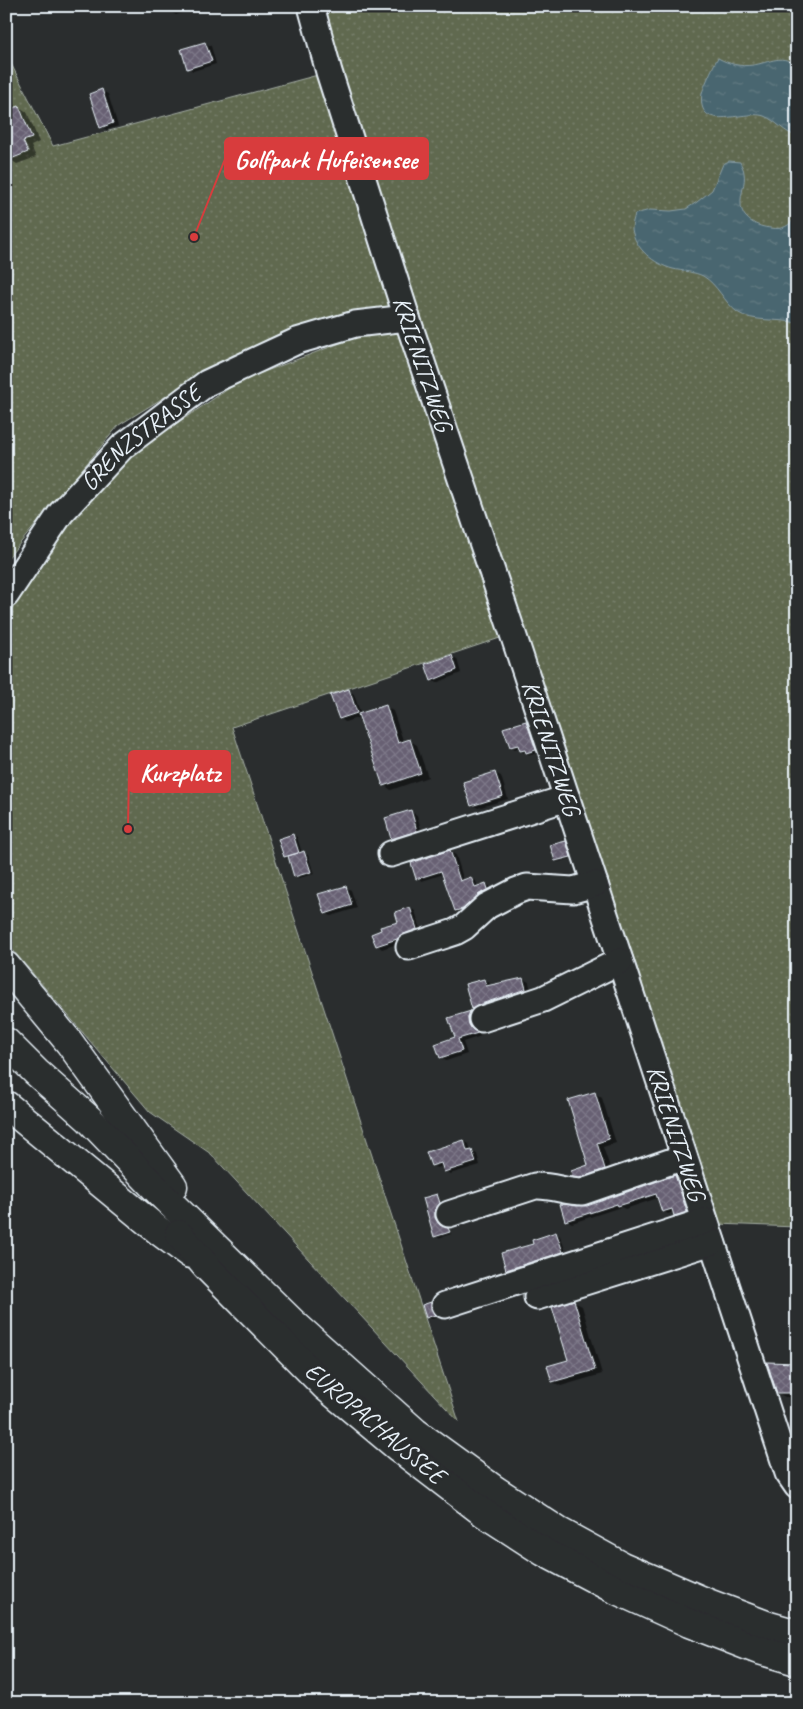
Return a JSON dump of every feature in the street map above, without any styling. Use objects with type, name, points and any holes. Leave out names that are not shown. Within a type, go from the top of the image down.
[{"type":"main road","points":[[6,966],[69,1042],[173,1186],[210,1256]]},
{"type":"main road","name":"EUROPACHAUSSEE","points":[[6,1042],[36,1072],[81,1128],[168,1221],[293,1323],[415,1432],[495,1490],[558,1531],[622,1566],[708,1603],[769,1626],[797,1634]]},
{"type":"main road","points":[[6,1105],[159,1231],[210,1256]]},
{"type":"main road","name":"EUROPACHAUSSEE","points":[[210,1256],[325,1386],[399,1448],[484,1513],[544,1552],[612,1588],[689,1623],[756,1649],[797,1661]]},
{"type":"street","name":"KRIENITZWEG","points":[[312,6],[329,72],[407,318],[567,798],[788,1473],[797,1486]]},
{"type":"street","name":"GRENZSTRASSE","points":[[6,595],[61,513],[122,446],[207,383],[297,341],[355,324],[407,318]]},
{"type":"street","points":[[391,854],[567,798]]},
{"type":"street","points":[[409,947],[464,927],[487,906],[527,887],[573,890],[595,884]]},
{"type":"street","points":[[482,1019],[543,999],[620,961]]},
{"type":"street","points":[[449,1214],[535,1186],[582,1192],[684,1157]]},
{"type":"street","points":[[538,1297],[709,1231]]},
{"type":"street","points":[[445,1305],[709,1231]]},
{"type":"green space","points":[[311,6],[797,6],[797,1227],[717,1224],[506,636],[232,727],[459,1422],[211,1154],[150,1112],[6,942],[6,613],[66,524],[134,452],[240,381],[404,319],[233,355],[119,425],[6,560],[6,54],[53,146],[329,72]]},
{"type":"water","points":[[718,58],[744,66],[782,59],[797,67],[797,136],[764,116],[723,118],[713,117],[706,113],[702,106],[702,93]]},
{"type":"water","points":[[729,161],[740,162],[743,169],[744,185],[741,200],[742,209],[747,218],[755,224],[782,228],[797,216],[797,323],[750,318],[737,312],[703,276],[666,267],[652,259],[641,249],[634,236],[632,227],[635,214],[650,210],[671,211],[686,209],[712,190],[723,164]]},
{"type":"building","points":[[205,42],[212,61],[187,69],[181,49]]},
{"type":"building","points":[[102,89],[113,123],[100,128],[89,94]]},
{"type":"building","points":[[19,106],[32,138],[23,141],[28,152],[6,161],[6,111]]},
{"type":"building","points":[[452,655],[457,670],[431,681],[425,664]]},
{"type":"building","points":[[349,689],[357,713],[339,719],[330,695]]},
{"type":"building","points":[[386,705],[398,743],[410,739],[421,773],[383,786],[358,714]]},
{"type":"building","points":[[526,721],[536,750],[526,753],[525,750],[520,751],[518,745],[510,747],[503,728]]},
{"type":"building","points":[[495,772],[503,796],[471,806],[463,782]]},
{"type":"building","points":[[411,810],[417,831],[391,839],[385,818]]},
{"type":"building","points":[[293,834],[299,853],[304,851],[311,872],[294,877],[288,856],[298,853],[284,857],[278,839]]},
{"type":"building","points":[[566,841],[571,857],[555,861],[550,845]]},
{"type":"building","points":[[450,850],[460,881],[471,877],[475,887],[486,883],[488,889],[478,895],[463,909],[455,911],[441,871],[416,879],[411,863]]},
{"type":"building","points":[[346,886],[352,905],[325,914],[318,894]]},
{"type":"building","points":[[410,907],[417,929],[397,939],[376,946],[371,934],[381,930],[380,927],[398,922],[395,912]]},
{"type":"building","points":[[523,978],[526,989],[478,1005],[472,1009],[465,984],[484,979],[486,986]]},
{"type":"building","points":[[471,1011],[468,1017],[469,1024],[478,1033],[458,1039],[462,1051],[440,1058],[435,1044],[455,1037],[448,1018]]},
{"type":"building","points":[[595,1092],[609,1139],[597,1143],[605,1169],[580,1178],[572,1177],[571,1171],[588,1165],[568,1100]]},
{"type":"building","points":[[464,1140],[467,1151],[472,1150],[476,1162],[444,1172],[441,1163],[431,1166],[426,1152]]},
{"type":"building","points":[[675,1175],[687,1212],[674,1216],[672,1209],[662,1212],[656,1194],[618,1206],[617,1204],[565,1221],[560,1204],[587,1206]]},
{"type":"building","points":[[437,1194],[440,1203],[435,1211],[435,1218],[440,1225],[448,1228],[450,1232],[434,1237],[423,1198]]},
{"type":"building","points":[[556,1232],[563,1252],[506,1270],[501,1253],[533,1244],[532,1240]]},
{"type":"building","points":[[574,1300],[595,1370],[552,1382],[547,1366],[568,1360],[552,1307]]},
{"type":"building","points":[[431,1302],[431,1309],[435,1315],[426,1318],[422,1305]]},
{"type":"building","points":[[767,1362],[797,1363],[797,1393],[777,1393]]},
{"type":"place","name":"Golfpark Hufeisensee","points":[[194,237]]},
{"type":"place","name":"Kurzplatz","points":[[128,829]]}]
